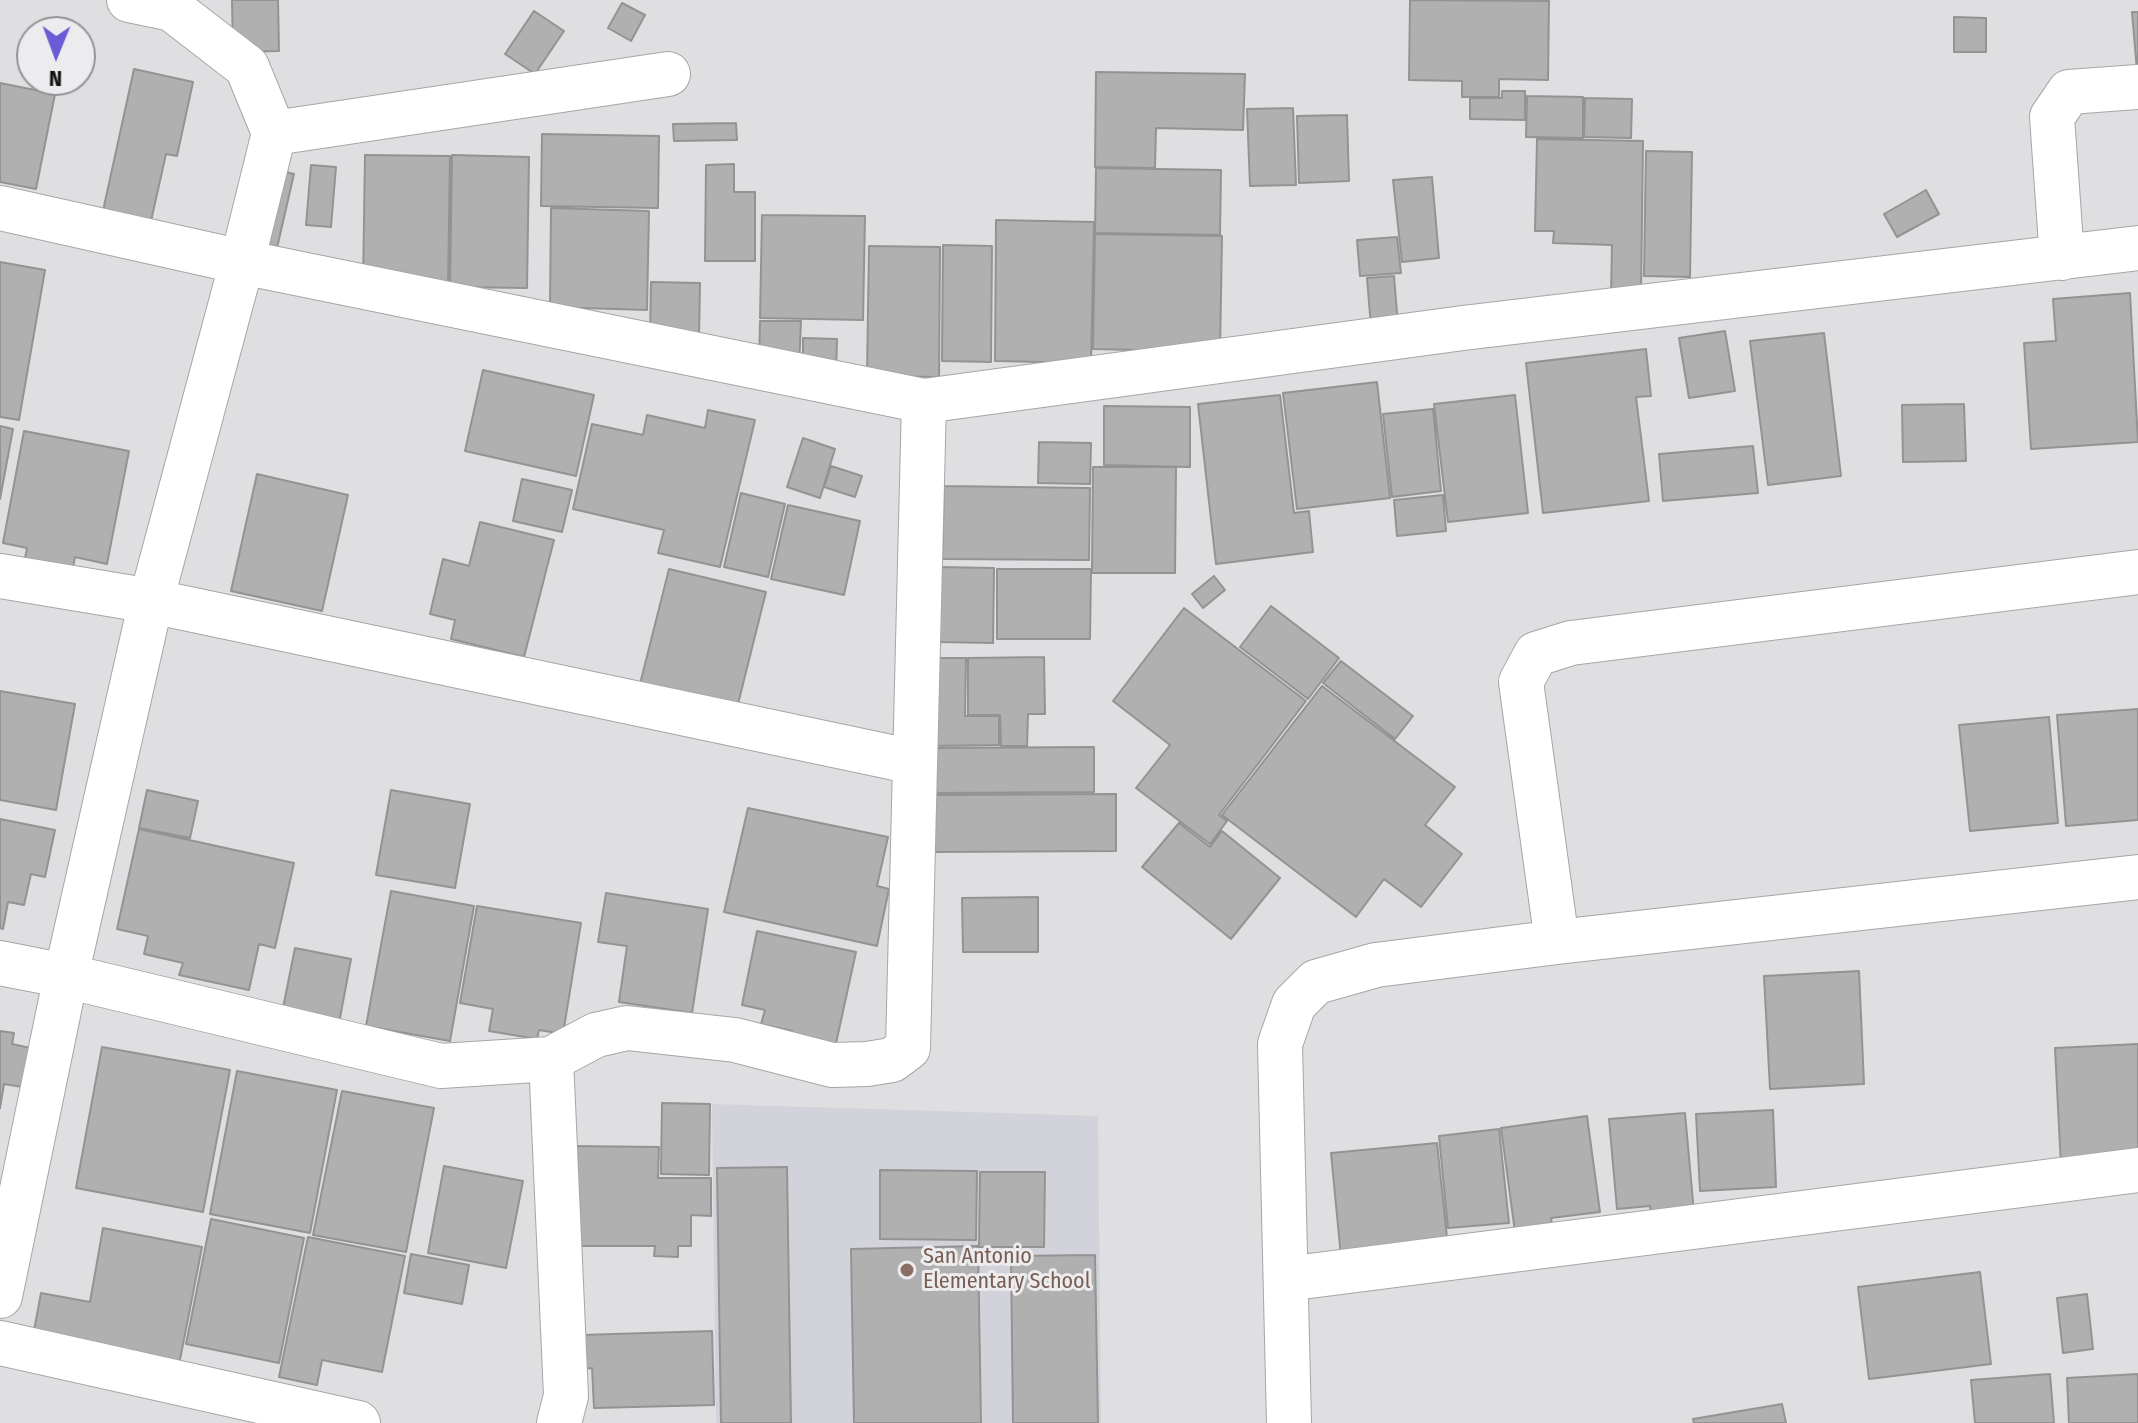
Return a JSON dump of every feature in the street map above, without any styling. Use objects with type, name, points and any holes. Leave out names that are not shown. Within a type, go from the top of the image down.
[{"type":"street","points":[[0,1296],[66,976],[151,601],[274,133],[247,67],[172,9],[129,0]]},
{"type":"street","points":[[274,133],[668,74]]},
{"type":"street","points":[[2062,258],[2052,117],[2069,92],[2138,87]]},
{"type":"street","points":[[0,208],[242,262],[924,401],[1463,328],[2138,248]]},
{"type":"street","points":[[0,963],[441,1066],[551,1059],[596,1035],[627,1028],[735,1040],[832,1065],[892,1060],[908,1048],[924,401]]},
{"type":"street","points":[[1557,942],[1521,682],[1536,654],[1571,643],[2138,572]]},
{"type":"street","points":[[0,576],[151,601],[914,762]]},
{"type":"street","points":[[1289,1423],[1280,1044],[1294,1004],[1316,982],[1376,965],[2138,877]]},
{"type":"street","points":[[551,1059],[566,1396],[559,1423]]},
{"type":"street","points":[[1286,1279],[2138,1170]]},
{"type":"street","points":[[0,1343],[358,1423]]},
{"type":"shaded area","name":"San Antonio Elementary School","points":[[712,1104],[1098,1116],[1101,1423],[716,1423]]},
{"type":"building","points":[[232,0],[278,0],[279,51],[233,52]]},
{"type":"building","points":[[1410,0],[1549,1],[1548,80],[1499,79],[1499,97],[1462,97],[1462,81],[1409,80]]},
{"type":"building","points":[[622,3],[645,15],[631,41],[608,28]]},
{"type":"building","points":[[534,11],[564,31],[535,74],[505,54]]},
{"type":"building","points":[[2132,12],[2138,12],[2138,83]]},
{"type":"building","points":[[1954,17],[1986,18],[1986,52],[1954,52]]},
{"type":"building","points":[[134,69],[193,82],[177,156],[166,154],[149,230],[101,220]]},
{"type":"building","points":[[1096,72],[1245,74],[1243,130],[1156,128],[1155,168],[1095,167]]},
{"type":"building","points":[[0,83],[16,86],[16,96],[55,96],[36,189],[0,182]]},
{"type":"building","points":[[1502,91],[1525,91],[1525,120],[1470,119],[1470,98],[1502,98]]},
{"type":"building","points":[[1527,96],[1583,97],[1583,138],[1526,137]]},
{"type":"building","points":[[1585,98],[1632,99],[1631,138],[1584,137]]},
{"type":"building","points":[[1293,108],[1296,185],[1250,186],[1247,109]]},
{"type":"building","points":[[1347,115],[1349,181],[1299,183],[1297,116]]},
{"type":"building","points":[[736,123],[737,140],[674,141],[673,124]]},
{"type":"building","points":[[542,134],[659,136],[658,208],[541,206]]},
{"type":"building","points":[[1537,139],[1643,141],[1641,297],[1611,296],[1612,245],[1553,243],[1554,231],[1535,231]]},
{"type":"building","points":[[1646,151],[1692,152],[1690,277],[1644,276]]},
{"type":"building","points":[[365,155],[450,156],[448,287],[363,285]]},
{"type":"building","points":[[452,155],[529,157],[527,288],[450,287]]},
{"type":"building","points":[[734,164],[734,192],[755,192],[755,261],[705,261],[706,165]]},
{"type":"building","points":[[311,165],[336,167],[331,227],[306,225]]},
{"type":"building","points":[[266,167],[294,174],[274,261],[247,254]]},
{"type":"building","points":[[1096,168],[1221,170],[1220,235],[1095,233]]},
{"type":"building","points":[[1432,177],[1439,258],[1402,262],[1393,180]]},
{"type":"building","points":[[1926,190],[1939,214],[1897,237],[1884,214]]},
{"type":"building","points":[[551,208],[649,211],[647,310],[550,307]]},
{"type":"building","points":[[762,215],[865,216],[863,320],[760,318]]},
{"type":"building","points":[[996,220],[1094,222],[1091,363],[995,361]]},
{"type":"building","points":[[1095,234],[1222,236],[1220,352],[1093,349]]},
{"type":"building","points":[[1397,237],[1401,273],[1360,276],[1357,240]]},
{"type":"building","points":[[943,245],[992,246],[991,362],[942,361]]},
{"type":"building","points":[[869,246],[940,247],[939,377],[867,376]]},
{"type":"building","points":[[0,262],[45,270],[19,420],[0,417]]},
{"type":"building","points":[[1394,276],[1398,325],[1371,327],[1367,278]]},
{"type":"building","points":[[651,282],[700,283],[699,339],[650,338]]},
{"type":"building","points":[[2130,293],[2138,442],[2031,449],[2024,343],[2056,341],[2053,299]]},
{"type":"building","points":[[760,321],[801,321],[799,367],[759,367]]},
{"type":"building","points":[[1725,331],[1735,391],[1689,398],[1679,338]]},
{"type":"building","points":[[1824,333],[1841,476],[1768,485],[1750,341]]},
{"type":"building","points":[[803,338],[837,339],[836,375],[803,374]]},
{"type":"building","points":[[1646,349],[1651,396],[1636,397],[1649,501],[1543,513],[1526,363]]},
{"type":"building","points":[[483,370],[594,395],[576,476],[465,451]]},
{"type":"building","points":[[1377,382],[1390,498],[1297,509],[1283,393]]},
{"type":"building","points":[[1280,395],[1294,513],[1309,511],[1313,552],[1216,564],[1198,404]]},
{"type":"building","points":[[1515,395],[1528,513],[1448,522],[1434,404]]},
{"type":"building","points":[[1964,404],[1966,461],[1903,462],[1902,405]]},
{"type":"building","points":[[1104,406],[1190,407],[1190,467],[1104,465]]},
{"type":"building","points":[[1433,409],[1441,491],[1392,497],[1383,414]]},
{"type":"building","points":[[708,410],[755,420],[720,567],[658,553],[664,530],[573,509],[592,424],[643,435],[647,415],[705,428]]},
{"type":"building","points":[[0,426],[13,429],[0,499]]},
{"type":"building","points":[[24,431],[129,451],[107,564],[75,557],[71,578],[23,569],[27,548],[3,543]]},
{"type":"building","points":[[803,438],[835,449],[820,498],[787,487]]},
{"type":"building","points":[[1039,442],[1091,443],[1090,484],[1038,483]]},
{"type":"building","points":[[1753,446],[1758,493],[1663,501],[1659,454]]},
{"type":"building","points":[[831,466],[862,476],[855,497],[824,487]]},
{"type":"building","points":[[1093,467],[1176,467],[1175,573],[1092,573]]},
{"type":"building","points":[[257,474],[348,495],[322,611],[231,591]]},
{"type":"building","points":[[522,479],[572,490],[562,532],[513,521]]},
{"type":"building","points":[[944,486],[1090,488],[1089,560],[942,559]]},
{"type":"building","points":[[741,493],[785,504],[768,577],[724,567]]},
{"type":"building","points":[[1443,495],[1446,531],[1397,536],[1394,500]]},
{"type":"building","points":[[788,505],[860,521],[844,595],[771,579]]},
{"type":"building","points":[[480,522],[554,540],[524,657],[451,639],[455,620],[430,614],[443,559],[469,566]]},
{"type":"building","points":[[938,567],[994,568],[993,643],[938,642]]},
{"type":"building","points":[[669,569],[766,592],[737,708],[640,684]]},
{"type":"building","points":[[997,569],[1091,569],[1090,639],[997,639]]},
{"type":"building","points":[[1214,576],[1225,590],[1203,608],[1192,594]]},
{"type":"building","points":[[1271,606],[1339,658],[1308,699],[1240,647]]},
{"type":"building","points":[[1184,608],[1306,701],[1219,815],[1227,821],[1210,844],[1136,788],[1170,745],[1113,701]]},
{"type":"building","points":[[1044,657],[1045,714],[1028,714],[1027,746],[1001,746],[1000,715],[968,715],[968,658]]},
{"type":"building","points":[[925,658],[966,658],[965,716],[999,716],[999,745],[926,746]]},
{"type":"building","points":[[1341,661],[1413,716],[1395,739],[1323,683]]},
{"type":"building","points":[[1322,686],[1455,787],[1425,825],[1462,854],[1421,907],[1384,879],[1356,917],[1222,815]]},
{"type":"building","points":[[0,691],[75,704],[56,810],[0,800]]},
{"type":"building","points":[[2138,709],[2138,820],[2066,826],[2057,715]]},
{"type":"building","points":[[2049,717],[2058,823],[1970,831],[1959,725]]},
{"type":"building","points":[[1094,747],[1094,792],[934,793],[934,748]]},
{"type":"building","points":[[147,790],[198,801],[190,838],[139,828]]},
{"type":"building","points":[[391,790],[470,804],[455,888],[376,875]]},
{"type":"building","points":[[1116,794],[1116,851],[935,852],[934,795]]},
{"type":"building","points":[[748,808],[888,837],[877,886],[889,889],[877,946],[724,912]]},
{"type":"building","points":[[0,819],[55,830],[45,877],[31,874],[24,905],[8,902],[3,929],[0,928]]},
{"type":"building","points":[[1179,823],[1210,847],[1222,831],[1280,878],[1231,939],[1142,867]]},
{"type":"building","points":[[139,829],[294,863],[275,948],[259,944],[249,990],[179,975],[183,963],[144,954],[148,936],[117,929]]},
{"type":"building","points":[[391,891],[474,906],[450,1041],[366,1026]]},
{"type":"building","points":[[606,893],[708,909],[692,1013],[619,1002],[627,946],[598,942]]},
{"type":"building","points":[[1038,897],[1038,952],[963,952],[962,898]]},
{"type":"building","points":[[477,906],[581,923],[563,1034],[539,1030],[537,1039],[489,1031],[493,1009],[460,1003]]},
{"type":"building","points":[[757,931],[856,952],[833,1057],[788,1048],[792,1031],[761,1024],[765,1010],[742,1005]]},
{"type":"building","points":[[295,948],[351,959],[337,1034],[280,1023]]},
{"type":"building","points":[[1859,971],[1864,1084],[1770,1089],[1764,976]]},
{"type":"building","points":[[0,1031],[14,1033],[12,1044],[35,1049],[28,1088],[4,1084],[0,1108]]},
{"type":"building","points":[[2138,1044],[2138,1162],[2061,1166],[2055,1048]]},
{"type":"building","points":[[102,1047],[230,1070],[203,1212],[76,1188]]},
{"type":"building","points":[[237,1071],[337,1090],[310,1233],[210,1214]]},
{"type":"building","points":[[342,1091],[434,1108],[406,1252],[313,1235]]},
{"type":"building","points":[[662,1103],[710,1104],[709,1175],[661,1174]]},
{"type":"building","points":[[1773,1110],[1776,1187],[1700,1191],[1696,1114]]},
{"type":"building","points":[[1685,1113],[1695,1224],[1653,1228],[1650,1206],[1617,1209],[1609,1119]]},
{"type":"building","points":[[1587,1116],[1600,1212],[1551,1218],[1555,1242],[1517,1247],[1501,1128]]},
{"type":"building","points":[[1499,1129],[1509,1223],[1448,1228],[1439,1136]]},
{"type":"building","points":[[1437,1143],[1448,1247],[1341,1257],[1331,1153]]},
{"type":"building","points":[[572,1146],[659,1147],[658,1178],[711,1178],[711,1216],[691,1215],[691,1246],[678,1246],[678,1257],[654,1256],[655,1246],[571,1246]]},
{"type":"building","points":[[444,1166],[523,1181],[506,1268],[428,1253]]},
{"type":"building","points":[[787,1167],[791,1423],[721,1423],[717,1168]]},
{"type":"building","points":[[880,1170],[977,1171],[976,1240],[880,1239]]},
{"type":"building","points":[[980,1172],[1045,1172],[1044,1247],[979,1247]]},
{"type":"building","points":[[211,1219],[304,1238],[279,1363],[186,1344]]},
{"type":"building","points":[[103,1228],[202,1247],[177,1375],[31,1347],[41,1293],[90,1302]]},
{"type":"building","points":[[308,1237],[405,1256],[382,1372],[322,1360],[317,1385],[279,1377]]},
{"type":"building","points":[[978,1246],[981,1423],[854,1423],[851,1249]]},
{"type":"building","points":[[411,1254],[469,1265],[462,1304],[404,1293]]},
{"type":"building","points":[[1095,1255],[1098,1423],[1013,1423],[1011,1256]]},
{"type":"building","points":[[1980,1272],[1991,1364],[1869,1379],[1858,1287]]},
{"type":"building","points":[[2087,1294],[2093,1349],[2063,1353],[2057,1298]]},
{"type":"building","points":[[712,1331],[714,1405],[594,1408],[592,1368],[582,1369],[581,1335]]},
{"type":"building","points":[[2050,1374],[2054,1423],[1975,1423],[1971,1380]]},
{"type":"building","points":[[2138,1374],[2138,1423],[2069,1423],[2067,1378]]},
{"type":"building","points":[[1782,1404],[1786,1423],[1694,1423],[1693,1419]]},
{"type":"place","name":"San Antonio Elementary School","points":[[907,1270]]}]
